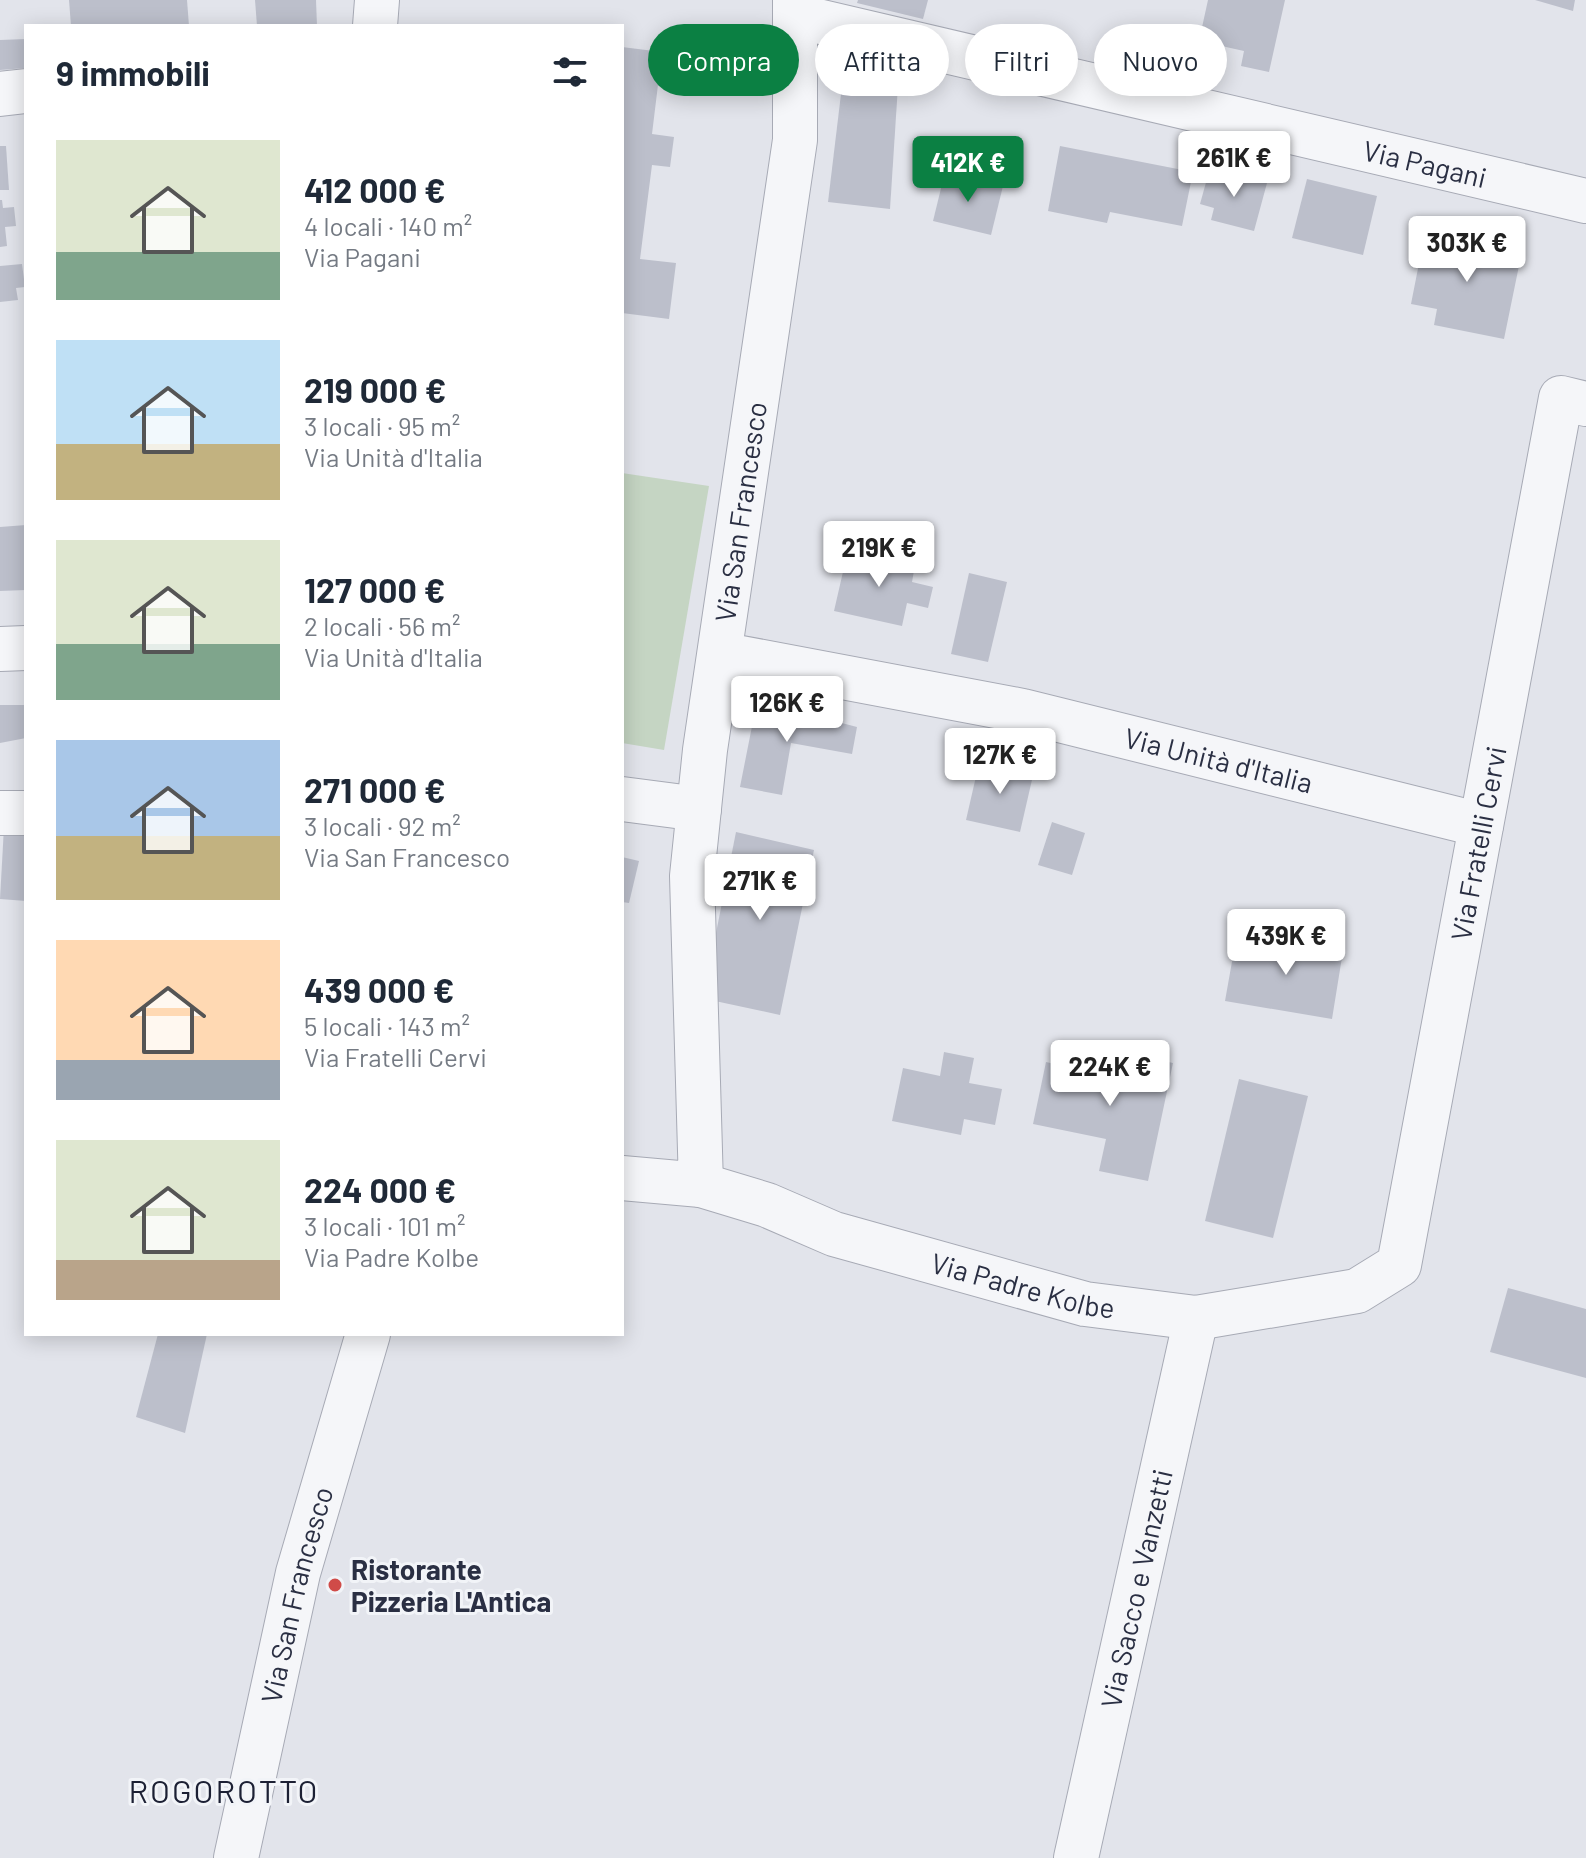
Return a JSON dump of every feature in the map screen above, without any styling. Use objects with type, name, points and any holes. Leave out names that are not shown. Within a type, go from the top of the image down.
[{"type":"street","points":[[375,24],[377,0]]},
{"type":"street","name":"Via Pagani","points":[[795,8],[1586,201]]},
{"type":"street","name":"Via San Francesco","points":[[701,1185],[692,876],[705,750],[795,140],[795,8]]},
{"type":"street","points":[[0,94],[24,91]]},
{"type":"street","name":"Via Fratelli Cervi","points":[[1357,1291],[1399,1265],[1561,398],[1586,404]]},
{"type":"street","points":[[0,649],[24,648]]},
{"type":"street","name":"Via Unità d'Italia","points":[[720,654],[1023,711],[1481,825]]},
{"type":"street","points":[[624,799],[699,809]]},
{"type":"street","points":[[0,813],[24,813]]},
{"type":"street","points":[[624,1178],[701,1185]]},
{"type":"street","name":"Via Padre Kolbe","points":[[701,1185],[767,1205],[834,1234],[1085,1304],[1196,1318],[1357,1291]]},
{"type":"street","name":"Via Sacco e Vanzetti","points":[[1076,1858],[1196,1318]]},
{"type":"street","name":"Via San Francesco","points":[[236,1858],[298,1573],[367,1336]]},
{"type":"green space","points":[[624,473],[709,486],[664,750],[624,743]]},
{"type":"building","points":[[69,0],[187,0],[189,24],[71,24]]},
{"type":"building","points":[[255,0],[316,0],[317,24],[257,24]]},
{"type":"building","points":[[858,0],[928,0],[923,19],[857,3]]},
{"type":"building","points":[[1208,0],[1285,0],[1269,72],[1241,66],[1244,51],[1227,47],[1227,24],[1203,24]]},
{"type":"building","points":[[1535,0],[1575,0],[1573,11]]},
{"type":"building","points":[[24,39],[24,68],[0,70],[0,40]]},
{"type":"building","points":[[624,47],[648,50],[648,96],[657,96],[652,134],[674,137],[670,167],[652,165],[640,259],[676,263],[669,319],[624,313]]},
{"type":"building","points":[[841,96],[897,96],[890,209],[828,202]]},
{"type":"building","points":[[0,146],[6,146],[9,190],[0,190]]},
{"type":"building","points":[[1060,146],[1193,172],[1182,226],[1110,212],[1107,223],[1048,211]]},
{"type":"building","points":[[1210,168],[1267,183],[1254,231],[1211,220],[1214,208],[1200,204]]},
{"type":"building","points":[[945,172],[1003,186],[991,235],[933,221]]},
{"type":"building","points":[[1307,179],[1377,196],[1363,255],[1292,238]]},
{"type":"building","points":[[0,200],[3,208],[14,207],[16,226],[5,227],[7,246],[0,247]]},
{"type":"building","points":[[1425,233],[1522,251],[1504,339],[1434,325],[1437,309],[1411,304]]},
{"type":"building","points":[[22,264],[24,287],[16,288],[18,300],[0,302],[0,266]]},
{"type":"building","points":[[24,525],[24,590],[0,591],[0,527]]},
{"type":"building","points":[[848,550],[915,565],[912,582],[933,587],[928,608],[907,603],[902,626],[834,611]]},
{"type":"building","points":[[969,573],[1007,582],[988,662],[951,654]]},
{"type":"building","points":[[757,701],[857,727],[852,754],[791,743],[782,795],[740,787]]},
{"type":"building","points":[[0,705],[24,705],[24,738],[0,743]]},
{"type":"building","points":[[980,759],[1034,771],[1020,832],[966,820]]},
{"type":"building","points":[[1052,822],[1085,833],[1072,875],[1038,865]]},
{"type":"building","points":[[4,827],[24,829],[24,901],[0,899]]},
{"type":"building","points":[[736,832],[814,850],[780,1015],[715,1001],[716,933]]},
{"type":"building","points":[[624,857],[639,861],[629,903],[624,902]]},
{"type":"building","points":[[1249,935],[1343,951],[1332,1019],[1225,1001],[1233,956],[1244,958]]},
{"type":"building","points":[[1103,1048],[1173,1063],[1148,1181],[1099,1171],[1106,1139],[1033,1124],[1046,1062],[1098,1074]]},
{"type":"building","points":[[944,1052],[974,1058],[969,1083],[1002,1089],[995,1125],[964,1119],[961,1135],[892,1121],[903,1068],[940,1076]]},
{"type":"building","points":[[1239,1079],[1308,1096],[1273,1238],[1205,1221]]},
{"type":"building","points":[[1508,1288],[1586,1309],[1586,1378],[1490,1352]]},
{"type":"building","points":[[157,1336],[207,1336],[185,1433],[136,1417]]},
{"type":"place","name":"Ristorante Pizzeria L'Antica","points":[[335,1585]]},
{"type":"district","name":"ROGOROTTO","points":[[224,1790]]}]
